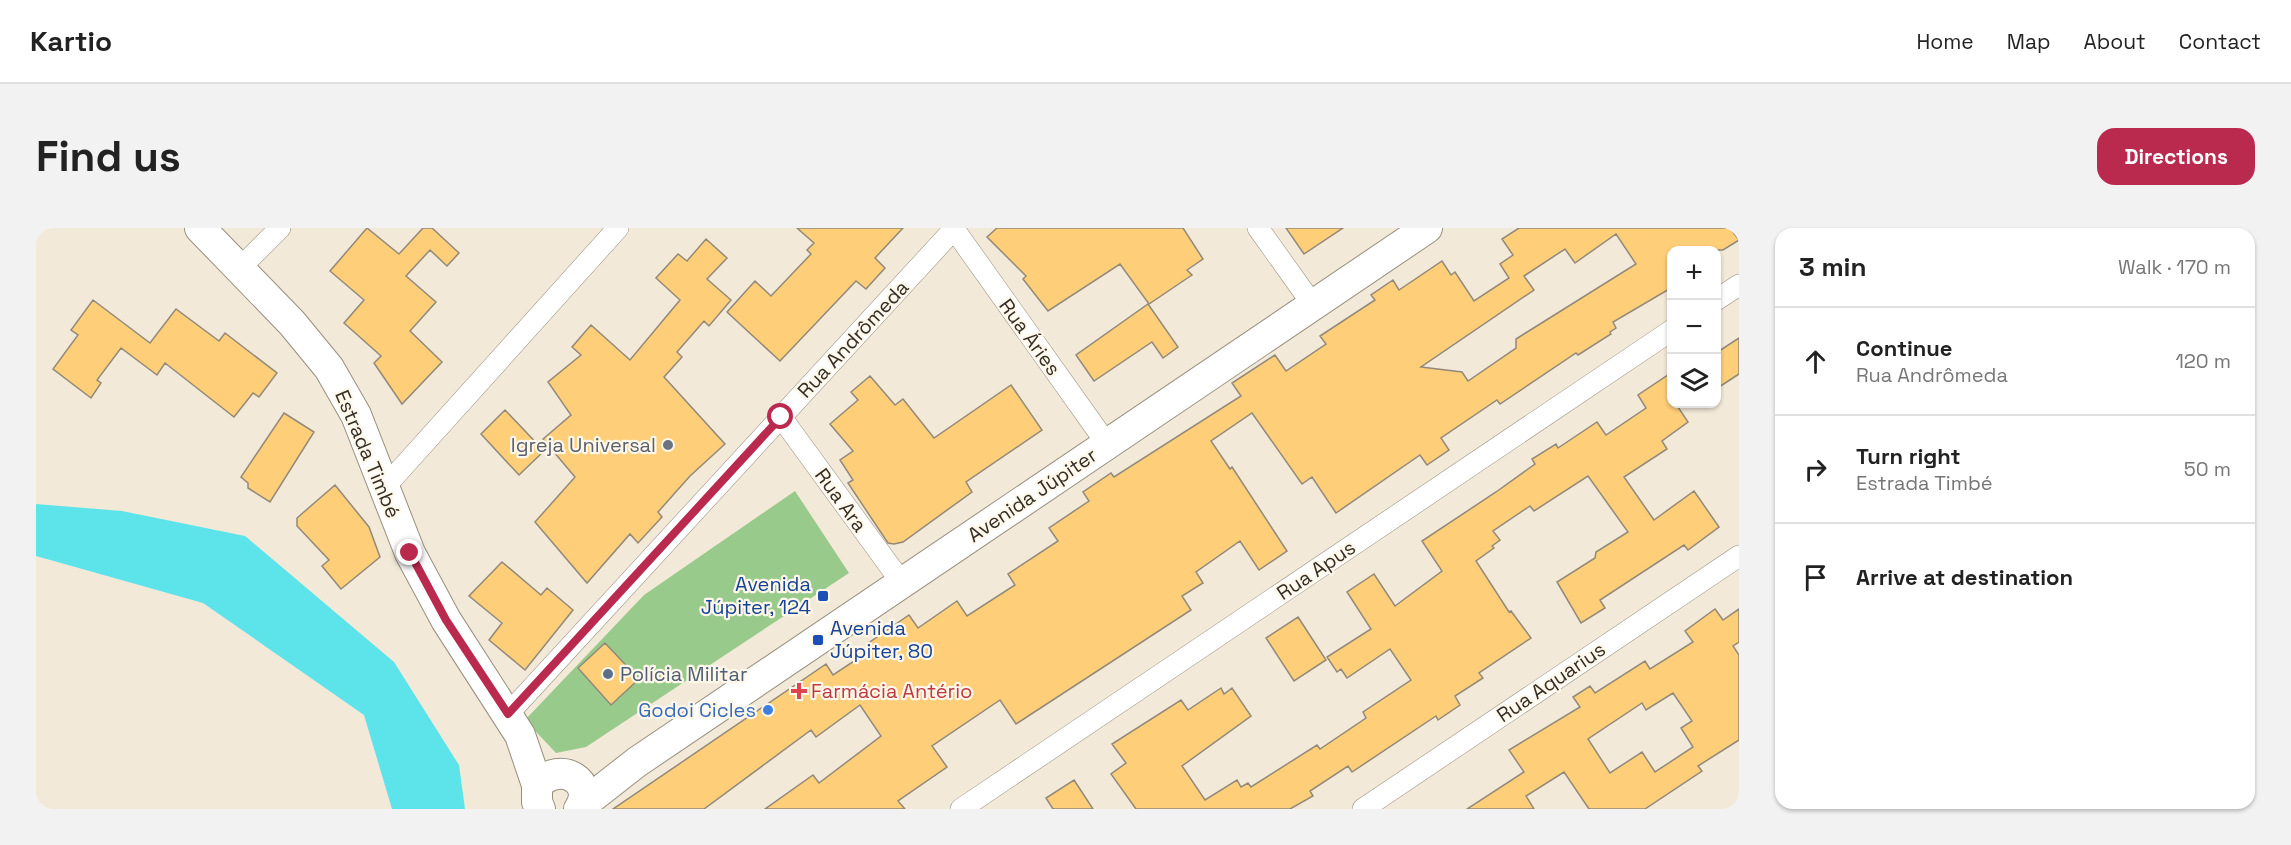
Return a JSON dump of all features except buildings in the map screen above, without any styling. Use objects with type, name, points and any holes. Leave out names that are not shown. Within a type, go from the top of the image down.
[{"type":"main road","name":"Estrada Timbé","points":[[200,228],[292,323],[329,368],[356,415],[383,489],[429,591],[514,725],[545,792],[576,778],[581,786],[580,807]]},
{"type":"main road","name":"Avenida Júpiter","points":[[580,807],[637,762],[1427,228]]},
{"type":"main road","name":"Avenida Júpiter","points":[[545,792],[637,762]]},
{"type":"street","points":[[240,268],[280,228]]},
{"type":"street","points":[[383,489],[618,228]]},
{"type":"street","points":[[1258,228],[1313,305]]},
{"type":"street","name":"Rua Andrômeda","points":[[514,725],[781,417],[954,229]]},
{"type":"street","name":"Rua Áries","points":[[954,229],[1107,444]]},
{"type":"street","points":[[1721,297],[1739,285]]},
{"type":"street","name":"Rua Apus","points":[[961,809],[1667,333]]},
{"type":"street","name":"Rua Ara","points":[[781,417],[902,583]]},
{"type":"street","name":"Rua Aquarius","points":[[1363,809],[1739,556]]},
{"type":"green space","points":[[795,491],[849,573],[586,747],[556,753],[525,720],[644,595]]},
{"type":"water","points":[[36,504],[122,511],[245,536],[394,662],[459,765],[465,809],[392,809],[364,715],[203,603],[36,556]]},
{"type":"place","name":"Igreja Universal","points":[[668,445]]},
{"type":"place","name":"Avenida Júpiter, 124","points":[[823,596]]},
{"type":"place","name":"Avenida Júpiter, 80","points":[[818,640]]},
{"type":"place","name":"Polícia Militar","points":[[608,674]]},
{"type":"place","name":"Farmácia Antério","points":[[799,691]]},
{"type":"place","name":"Godoi Cicles","points":[[768,710]]},
{"type":"route","points":[[410,553],[446,620],[508,714],[781,417]]}]
